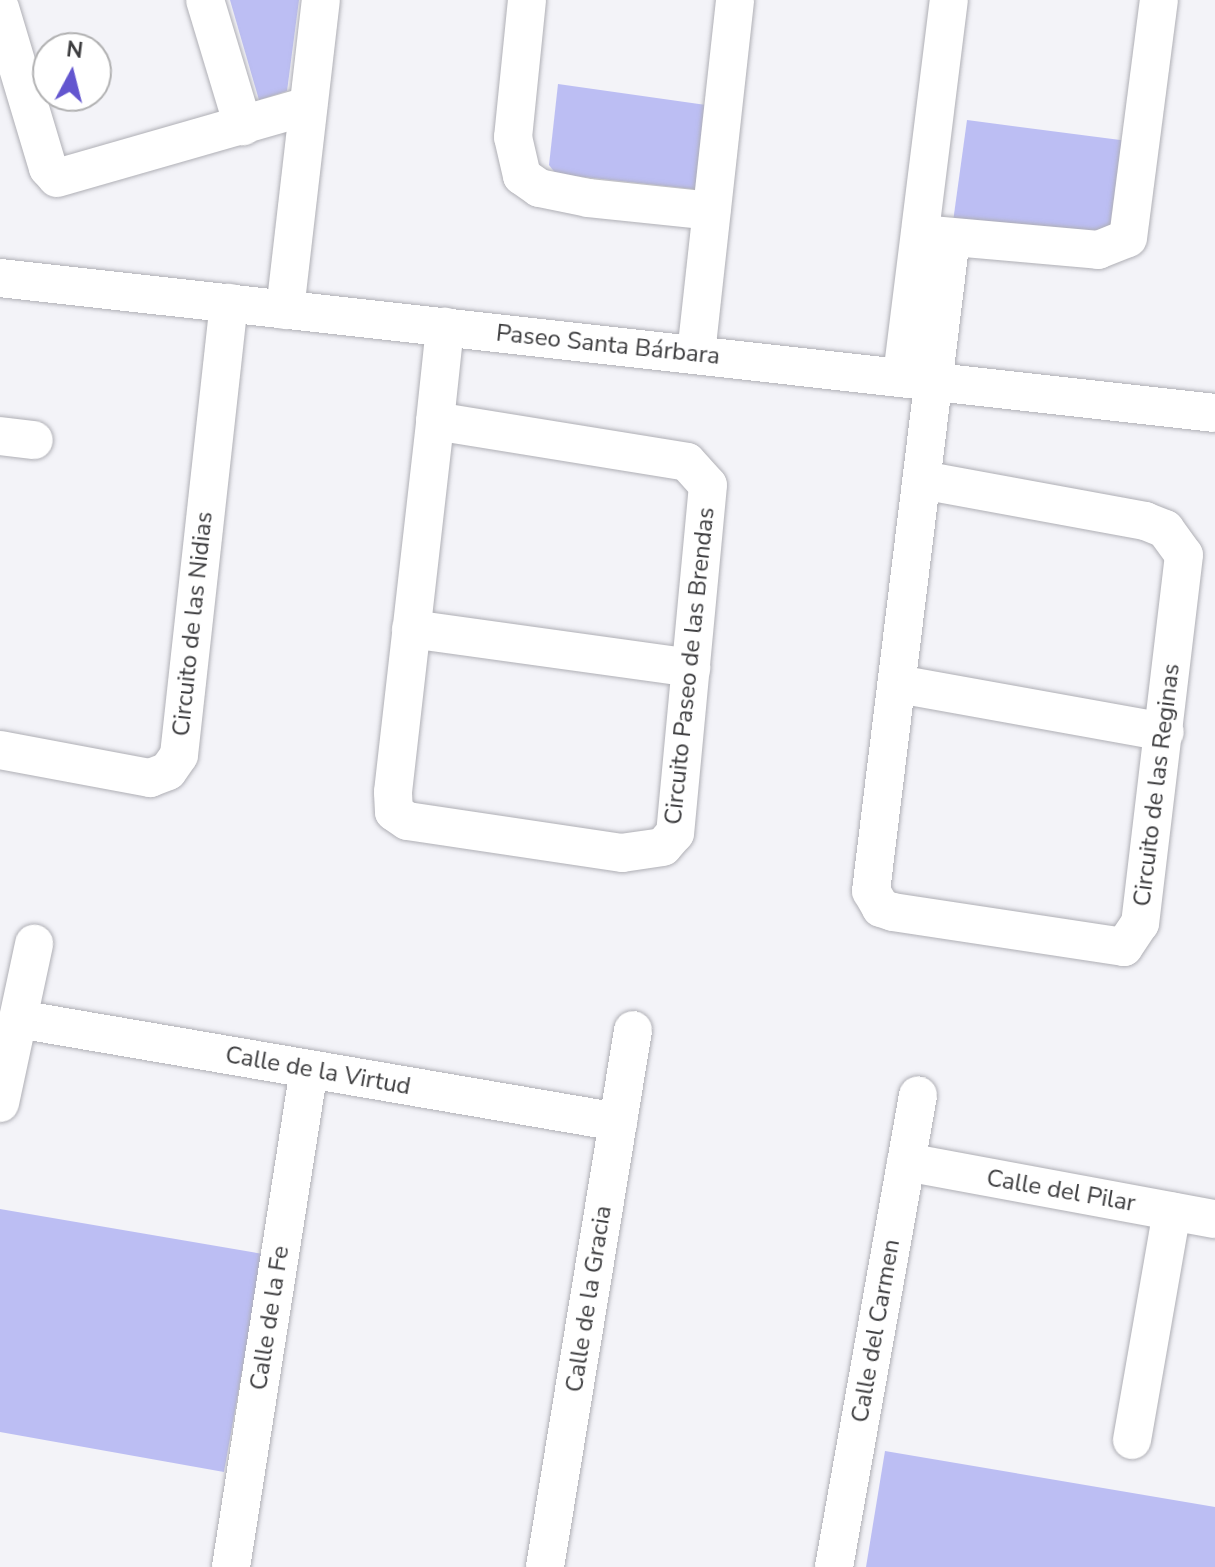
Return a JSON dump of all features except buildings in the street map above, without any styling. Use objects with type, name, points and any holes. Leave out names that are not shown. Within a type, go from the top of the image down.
[{"type":"street","points":[[205,0],[243,126]]},
{"type":"street","points":[[285,310],[321,0]]},
{"type":"street","points":[[527,0],[513,137],[522,176],[539,188],[576,196],[711,211]]},
{"type":"street","points":[[696,354],[735,0]]},
{"type":"street","name":"Circuito de las Reginas","points":[[922,480],[1145,521],[1177,540],[1183,572],[1165,732],[1140,923],[1124,947],[893,912],[881,908],[871,891],[922,480],[918,378],[935,236],[949,0]]},
{"type":"street","points":[[935,236],[1098,250],[1128,238],[1159,0]]},
{"type":"street","points":[[0,8],[48,168],[57,178],[308,106]]},
{"type":"street","name":"Paseo Santa Bárbara","points":[[0,278],[1215,413]]},
{"type":"street","name":"Circuito de las Nidias","points":[[0,750],[150,778],[168,771],[179,755],[229,303]]},
{"type":"street","name":"Circuito Paseo de las Brendas","points":[[435,421],[687,462],[699,470],[708,485],[675,833],[663,847],[622,853],[407,821],[394,812],[411,629],[445,327]]},
{"type":"street","points":[[411,629],[691,668]]},
{"type":"street","points":[[898,684],[1165,732]]},
{"type":"street","points":[[0,1103],[34,944]]},
{"type":"street","name":"Calle de la Virtud","points":[[18,1019],[618,1122]]},
{"type":"street","name":"Calle de la Gracia","points":[[545,1567],[633,1030]]},
{"type":"street","name":"Calle de la Fe","points":[[231,1567],[309,1069]]},
{"type":"street","name":"Calle del Carmen","points":[[834,1567],[918,1095]]},
{"type":"street","name":"Calle del Pilar","points":[[906,1162],[1215,1219]]},
{"type":"street","points":[[1132,1440],[1172,1211]]},
{"type":"shaded area","points":[[230,0],[299,0],[287,91],[259,100]]},
{"type":"shaded area","points":[[558,84],[713,106],[702,190],[556,174],[549,165]]},
{"type":"shaded area","points":[[967,120],[1128,141],[1117,228],[1108,234],[952,229]]},
{"type":"shaded area","points":[[0,1209],[263,1254],[224,1472],[0,1432]]},
{"type":"shaded area","points":[[885,1451],[1215,1507],[1215,1567],[866,1567]]}]
